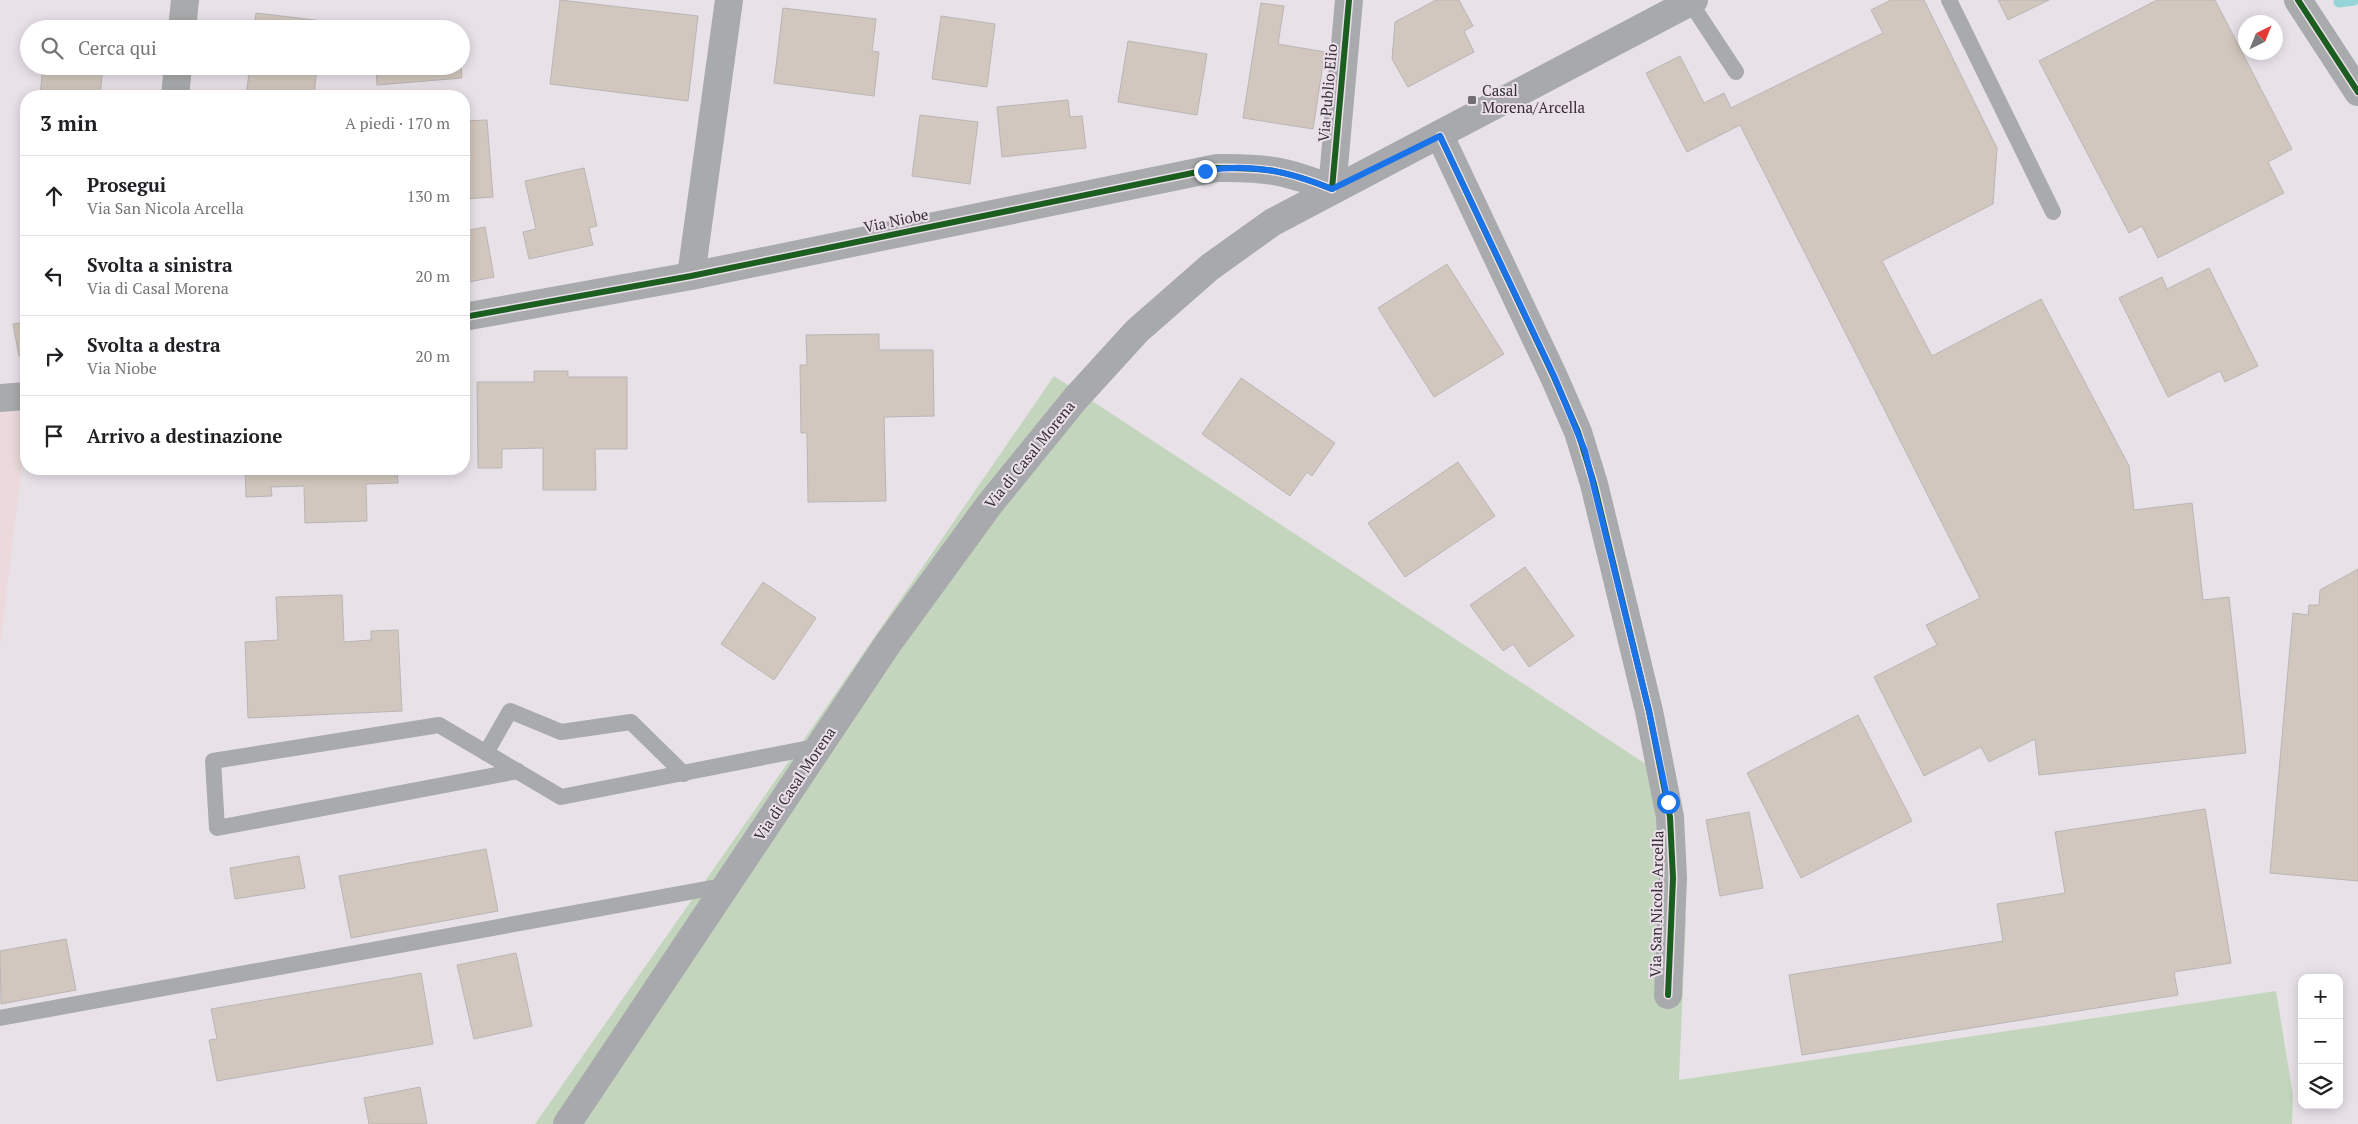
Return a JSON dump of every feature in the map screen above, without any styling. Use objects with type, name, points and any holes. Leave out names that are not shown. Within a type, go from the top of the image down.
[{"type":"main road","name":"Via di Casal Morena","points":[[567,1124],[909,614],[989,505],[1057,420],[1120,348],[1163,307],[1227,254],[1273,222],[1332,189],[1440,136],[1692,1]]},
{"type":"street","points":[[183,20],[184,0]]},
{"type":"street","points":[[691,276],[729,0]]},
{"type":"street","name":"Via Publio Elio","points":[[1332,189],[1349,0]]},
{"type":"street","points":[[2298,0],[2358,92]]},
{"type":"street","points":[[176,90],[177,75]]},
{"type":"street","name":"Via San Nicola Arcella","points":[[1440,136],[1554,376],[1578,432],[1594,484],[1649,711],[1670,817],[1673,878],[1668,995]]},
{"type":"street","name":"Via Niobe","points":[[470,316],[691,276],[1218,168],[1254,167],[1271,169],[1302,177],[1332,189]]},
{"type":"street","points":[[0,398],[20,396]]},
{"type":"lane","points":[[1949,0],[2053,212]]},
{"type":"lane","points":[[1692,1],[1736,72]]},
{"type":"lane","points":[[486,753],[510,711],[562,732],[631,722],[684,774]]},
{"type":"lane","points":[[518,772],[217,828],[213,761],[440,725],[561,797],[820,746]]},
{"type":"lane","points":[[0,1018],[728,884]]},
{"type":"shaded area","points":[[0,410],[20,412],[21,475],[0,647]]},
{"type":"green space","points":[[1054,376],[1655,770],[1686,917],[1679,1080],[2276,991],[2293,1095],[2292,1124],[535,1124],[796,751]]},
{"type":"building","points":[[560,0],[698,16],[688,101],[550,84]]},
{"type":"building","points":[[1436,0],[1459,0],[1473,26],[1464,31],[1474,52],[1408,87],[1392,59],[1395,22]]},
{"type":"building","points":[[1891,0],[1924,0],[1997,148],[1993,204],[1882,261],[1932,356],[2041,299],[2129,466],[2134,510],[2192,503],[2203,600],[2229,597],[2246,753],[2039,775],[2035,739],[1989,762],[1981,747],[1924,776],[1874,677],[1937,645],[1926,625],[1980,598],[1740,125],[1687,152],[1646,73],[1680,56],[1704,103],[1724,93],[1731,108],[1883,33],[1871,10]]},
{"type":"building","points":[[1998,0],[2049,0],[2008,20]]},
{"type":"building","points":[[2157,0],[2215,0],[2238,45],[2238,60],[2246,60],[2292,149],[2268,162],[2284,193],[2158,258],[2142,226],[2129,233],[2039,61]]},
{"type":"building","points":[[1261,3],[1284,6],[1278,44],[1325,52],[1313,129],[1243,118]]},
{"type":"building","points":[[783,8],[876,19],[872,51],[879,52],[874,96],[774,83]]},
{"type":"building","points":[[256,13],[315,20],[255,20]]},
{"type":"building","points":[[941,16],[995,24],[987,87],[932,79]]},
{"type":"building","points":[[1128,41],[1207,54],[1197,115],[1118,102]]},
{"type":"building","points":[[42,75],[102,75],[101,90],[41,90]]},
{"type":"building","points":[[249,75],[316,75],[315,90],[247,90]]},
{"type":"building","points":[[376,75],[462,75],[462,78],[377,85]]},
{"type":"building","points":[[1068,100],[1070,117],[1082,116],[1086,148],[1002,157],[997,107]]},
{"type":"building","points":[[920,115],[978,122],[970,184],[912,176]]},
{"type":"building","points":[[487,120],[493,197],[470,199],[470,121]]},
{"type":"building","points":[[584,168],[597,226],[589,228],[593,245],[529,259],[523,232],[536,229],[525,181]]},
{"type":"building","points":[[485,227],[494,277],[470,282],[470,230]]},
{"type":"building","points":[[1447,264],[1504,354],[1434,397],[1378,308]]},
{"type":"building","points":[[2209,268],[2258,366],[2225,382],[2220,371],[2168,397],[2119,298],[2162,277],[2167,289]]},
{"type":"building","points":[[20,323],[20,356],[19,356],[13,324]]},
{"type":"building","points":[[879,334],[879,350],[933,350],[934,416],[884,417],[886,501],[808,502],[807,433],[801,433],[800,365],[807,365],[806,335]]},
{"type":"building","points":[[534,371],[568,371],[568,377],[627,377],[627,449],[595,449],[596,490],[543,490],[543,448],[502,449],[502,468],[478,468],[477,382],[534,382]]},
{"type":"building","points":[[1241,378],[1335,443],[1312,476],[1307,472],[1290,496],[1202,434]]},
{"type":"building","points":[[1458,462],[1495,516],[1405,577],[1368,523]]},
{"type":"building","points":[[245,475],[397,475],[398,483],[366,484],[367,521],[305,523],[304,486],[271,487],[272,496],[246,497]]},
{"type":"building","points":[[1525,567],[1574,636],[1529,667],[1513,644],[1503,651],[1470,605]]},
{"type":"building","points":[[2358,569],[2358,881],[2270,873],[2293,613],[2308,615],[2309,605],[2319,605],[2320,590]]},
{"type":"building","points":[[763,582],[816,618],[774,680],[721,644]]},
{"type":"building","points":[[342,595],[344,642],[371,640],[371,631],[398,630],[402,711],[248,718],[245,642],[278,640],[276,597]]},
{"type":"building","points":[[1858,715],[1912,821],[1801,878],[1747,773]]},
{"type":"building","points":[[2205,809],[2231,963],[2174,972],[2178,995],[1802,1055],[1789,975],[2003,941],[1997,904],[2065,893],[2055,832]]},
{"type":"building","points":[[1749,812],[1763,888],[1720,896],[1706,820]]},
{"type":"building","points":[[486,849],[498,911],[351,938],[339,876]]},
{"type":"building","points":[[299,856],[305,888],[235,899],[230,868]]},
{"type":"building","points":[[66,939],[76,990],[1,1004],[0,951]]},
{"type":"building","points":[[516,953],[532,1026],[474,1039],[457,965]]},
{"type":"building","points":[[421,973],[433,1044],[217,1081],[209,1040],[217,1039],[211,1009]]},
{"type":"building","points":[[420,1087],[427,1124],[369,1124],[364,1098]]},
{"type":"waterway","points":[[2339,2],[2354,0]]},
{"type":"cycle path","points":[[470,316],[691,276],[1217,168],[1249,168],[1276,171],[1332,189],[1349,0]]},
{"type":"cycle path","points":[[2298,0],[2358,92]]},
{"type":"cycle path","points":[[1440,136],[1554,377],[1578,432],[1594,484],[1649,711],[1670,817],[1673,878],[1668,995]]},
{"type":"place","name":"Casal Morena/Arcella","points":[[1472,100]]},
{"type":"route","points":[[1205,171],[1218,168],[1254,167],[1271,169],[1302,177],[1332,189],[1440,136],[1554,376],[1585,451],[1649,711],[1668,802]]}]
